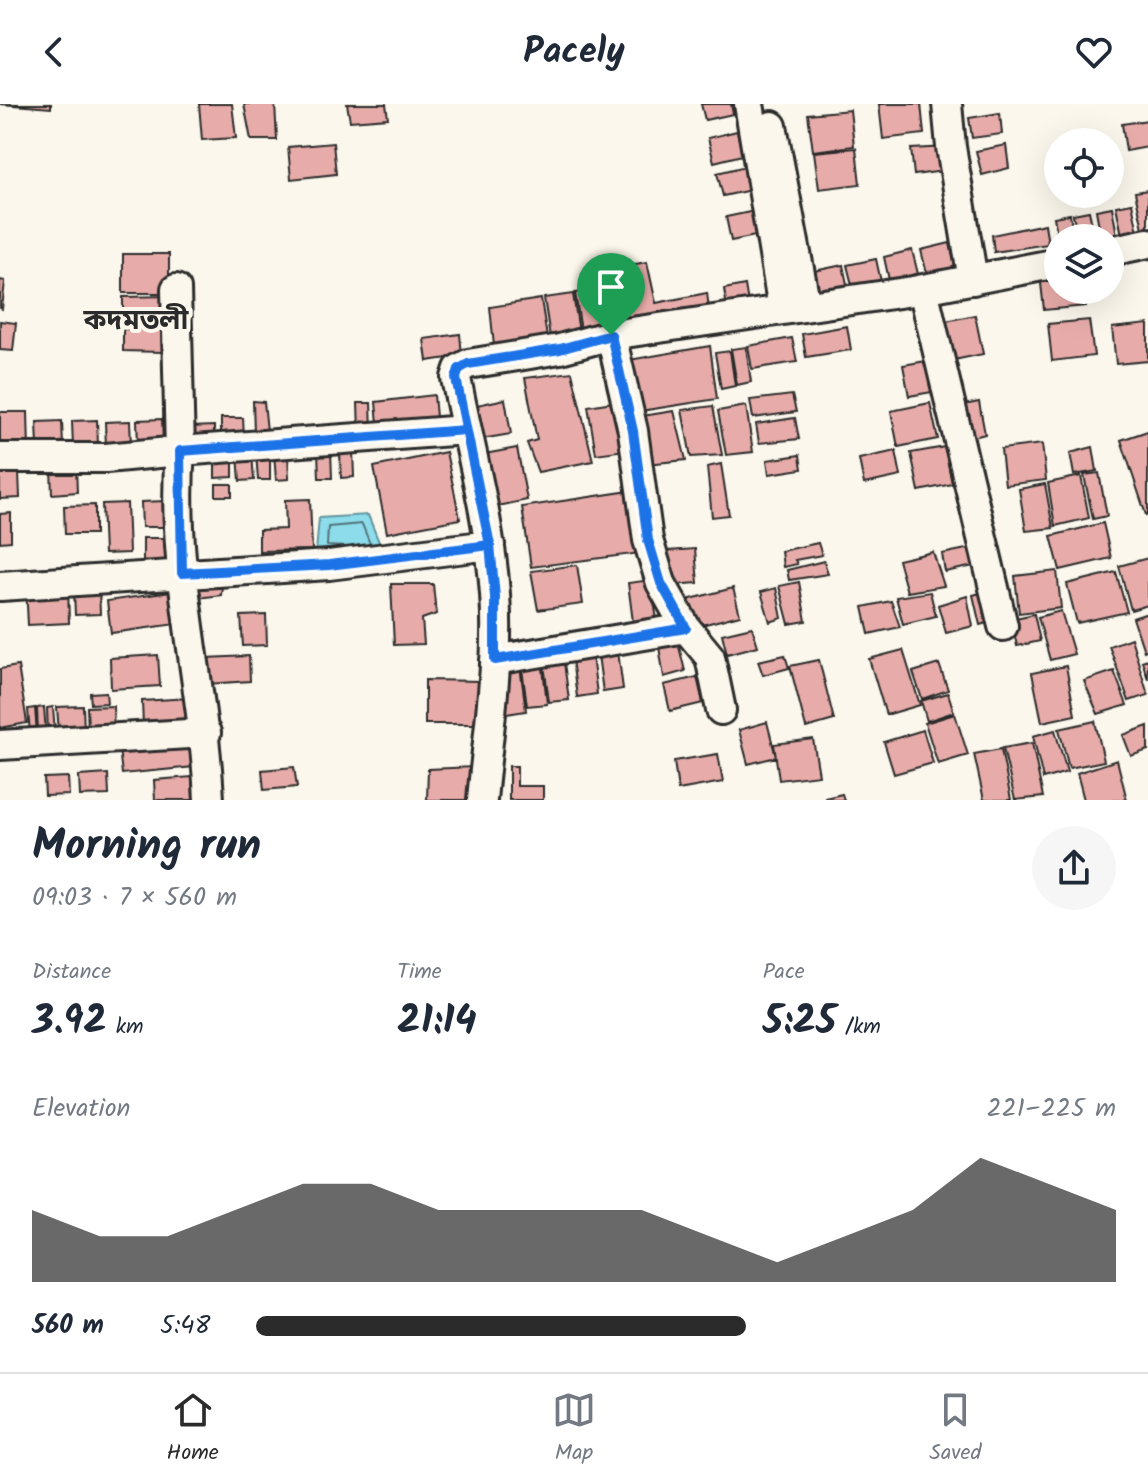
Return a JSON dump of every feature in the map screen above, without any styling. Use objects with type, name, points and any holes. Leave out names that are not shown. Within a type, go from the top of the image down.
[{"type":"street","points":[[749,104],[794,308]]},
{"type":"street","points":[[768,104],[794,308]]},
{"type":"street","points":[[947,104],[973,280]]},
{"type":"street","points":[[1124,248],[1148,243]]},
{"type":"street","points":[[482,800],[495,660],[495,597],[490,545],[456,378],[459,369],[468,364],[560,349],[611,335],[923,289],[1044,266]]},
{"type":"street","points":[[176,289],[182,573],[198,699],[206,733],[209,800]]},
{"type":"street","points":[[923,289],[1003,626]]},
{"type":"street","points":[[611,335],[633,431],[648,540],[661,583],[686,628],[710,657],[721,710]]},
{"type":"street","points":[[0,458],[106,458],[466,430]]},
{"type":"street","points":[[0,586],[329,565],[490,545]]},
{"type":"street","points":[[495,660],[686,628]]},
{"type":"street","points":[[0,745],[206,733]]},
{"type":"water","points":[[368,515],[381,547],[321,555],[316,552],[319,518]]},
{"type":"building","points":[[0,104],[51,104],[51,108]]},
{"type":"building","points":[[199,104],[232,104],[236,138],[202,140]]},
{"type":"building","points":[[244,104],[275,104],[277,140],[251,140]]},
{"type":"building","points":[[347,104],[386,104],[388,118],[350,121]]},
{"type":"building","points":[[701,104],[731,104],[733,114],[705,120]]},
{"type":"building","points":[[879,104],[921,104],[924,134],[883,139]]},
{"type":"building","points":[[850,110],[854,146],[813,151],[808,114]]},
{"type":"building","points":[[1000,113],[1002,134],[972,138],[969,118]]},
{"type":"building","points":[[1148,120],[1148,147],[1126,151],[1122,124]]},
{"type":"building","points":[[737,131],[742,155],[714,162],[708,138]]},
{"type":"building","points":[[333,143],[336,174],[291,179],[288,147]]},
{"type":"building","points":[[1006,145],[1009,168],[982,175],[976,151]]},
{"type":"building","points":[[948,147],[951,170],[914,175],[911,149]]},
{"type":"building","points":[[856,148],[860,184],[819,189],[814,152]]},
{"type":"building","points":[[746,166],[751,190],[723,196],[717,173]]},
{"type":"building","points":[[1148,190],[1148,232],[1144,233],[1135,192]]},
{"type":"building","points":[[1132,203],[1139,237],[1124,240],[1124,224],[1120,224],[1116,208],[1124,208],[1124,204]]},
{"type":"building","points":[[1112,208],[1115,224],[1098,224],[1096,210]]},
{"type":"building","points":[[755,211],[760,235],[731,241],[726,217]]},
{"type":"building","points":[[1089,211],[1092,224],[1075,224],[1073,214]]},
{"type":"building","points":[[1070,214],[1072,224],[1055,224],[1054,217]]},
{"type":"building","points":[[1044,224],[1044,245],[994,252],[992,235]]},
{"type":"building","points":[[950,243],[955,268],[927,274],[921,250]]},
{"type":"building","points":[[912,250],[918,274],[889,280],[884,257]]},
{"type":"building","points":[[123,254],[169,254],[169,293],[123,293]]},
{"type":"building","points":[[876,259],[881,282],[853,289],[847,265]]},
{"type":"building","points":[[647,262],[656,303],[707,293],[709,309],[624,326],[613,268]]},
{"type":"building","points":[[843,265],[848,289],[820,295],[814,271]]},
{"type":"building","points":[[1044,273],[1044,304],[1086,306],[1044,310],[1040,274]]},
{"type":"building","points":[[0,280],[5,281],[2,309],[0,308]]},
{"type":"building","points":[[745,285],[748,303],[727,308],[724,289]]},
{"type":"building","points":[[604,288],[610,327],[581,331],[575,293]]},
{"type":"building","points":[[573,294],[579,332],[550,337],[544,298]]},
{"type":"building","points":[[169,296],[170,326],[123,326],[123,297]]},
{"type":"building","points":[[541,299],[547,338],[494,346],[490,307]]},
{"type":"building","points":[[975,315],[983,354],[949,361],[941,322]]},
{"type":"building","points":[[1089,320],[1094,356],[1052,361],[1048,324]]},
{"type":"building","points":[[0,321],[16,323],[13,351],[0,350]]},
{"type":"building","points":[[1148,324],[1148,361],[1116,364],[1112,328]]},
{"type":"building","points":[[847,326],[851,350],[806,357],[802,334]]},
{"type":"building","points":[[123,329],[161,329],[162,352],[123,351]]},
{"type":"building","points":[[460,334],[462,356],[427,361],[424,339]]},
{"type":"building","points":[[792,338],[797,362],[752,369],[748,346]]},
{"type":"building","points":[[710,346],[717,399],[640,411],[629,360]]},
{"type":"building","points":[[746,347],[751,382],[737,385],[731,349]]},
{"type":"building","points":[[730,351],[735,386],[721,389],[715,353]]},
{"type":"building","points":[[926,361],[932,392],[909,396],[903,365]]},
{"type":"building","points":[[572,372],[593,461],[538,472],[527,443],[537,440],[525,378]]},
{"type":"building","points":[[434,395],[437,428],[379,434],[376,402]]},
{"type":"building","points":[[792,395],[796,412],[753,418],[750,400]]},
{"type":"building","points":[[505,399],[511,434],[475,440],[468,407]]},
{"type":"building","points":[[253,401],[264,402],[267,431],[254,432]]},
{"type":"building","points":[[619,401],[626,450],[596,454],[588,406]]},
{"type":"building","points":[[979,402],[985,434],[966,439],[959,406]]},
{"type":"building","points":[[358,403],[371,403],[372,430],[359,431]]},
{"type":"building","points":[[930,403],[938,439],[898,447],[891,411]]},
{"type":"building","points":[[713,406],[722,455],[691,457],[682,410]]},
{"type":"building","points":[[746,406],[753,452],[726,455],[718,411]]},
{"type":"building","points":[[674,411],[686,460],[646,464],[636,417]]},
{"type":"building","points":[[0,412],[28,412],[29,452],[0,453]]},
{"type":"building","points":[[221,418],[243,418],[244,436],[221,436]]},
{"type":"building","points":[[795,418],[799,439],[759,443],[756,424]]},
{"type":"building","points":[[162,419],[163,444],[138,445],[137,420]]},
{"type":"building","points":[[97,420],[98,445],[73,446],[72,421]]},
{"type":"building","points":[[62,421],[63,446],[38,447],[37,422]]},
{"type":"building","points":[[130,421],[131,446],[106,447],[105,422]]},
{"type":"building","points":[[214,426],[214,445],[192,445],[191,427]]},
{"type":"building","points":[[1148,431],[1148,514],[1146,515],[1121,440]]},
{"type":"building","points":[[1042,444],[1046,480],[1005,485],[1001,449]]},
{"type":"building","points":[[945,447],[952,484],[919,491],[911,453]]},
{"type":"building","points":[[1093,447],[1097,471],[1074,475],[1070,453]]},
{"type":"building","points":[[517,448],[527,500],[488,508],[479,455]]},
{"type":"building","points":[[353,450],[354,477],[341,478],[340,451]]},
{"type":"building","points":[[318,451],[331,451],[332,478],[319,478]]},
{"type":"building","points":[[896,451],[901,476],[864,484],[859,459]]},
{"type":"building","points":[[270,452],[270,480],[258,480],[256,453]]},
{"type":"building","points":[[288,452],[289,479],[276,480],[274,453]]},
{"type":"building","points":[[446,452],[460,519],[387,533],[374,467]]},
{"type":"building","points":[[252,454],[254,480],[240,481],[238,455]]},
{"type":"building","points":[[800,455],[802,469],[769,474],[767,460]]},
{"type":"building","points":[[215,457],[233,457],[233,477],[215,478]]},
{"type":"building","points":[[721,464],[729,515],[712,517],[707,467]]},
{"type":"building","points":[[76,467],[77,492],[52,494],[51,468]]},
{"type":"building","points":[[0,472],[19,472],[20,498],[0,499]]},
{"type":"building","points":[[1099,473],[1107,516],[1093,519],[1084,475]]},
{"type":"building","points":[[1081,476],[1089,518],[1055,526],[1048,483]]},
{"type":"building","points":[[216,484],[232,484],[232,496],[216,496]]},
{"type":"building","points":[[1045,484],[1053,528],[1026,531],[1019,489]]},
{"type":"building","points":[[630,491],[641,553],[531,567],[522,507]]},
{"type":"building","points":[[310,499],[312,550],[259,551],[259,530],[286,529],[285,500]]},
{"type":"building","points":[[165,501],[166,527],[142,527],[141,502]]},
{"type":"building","points":[[127,503],[129,553],[104,554],[102,504]]},
{"type":"building","points":[[95,505],[95,534],[65,534],[64,506]]},
{"type":"building","points":[[11,513],[11,541],[0,542],[0,514]]},
{"type":"building","points":[[1103,523],[1111,558],[1060,570],[1051,536]]},
{"type":"building","points":[[143,538],[169,538],[169,567],[143,567]]},
{"type":"building","points":[[818,543],[822,555],[795,560],[797,564],[783,567],[781,551]]},
{"type":"building","points":[[976,547],[979,565],[945,572],[942,554]]},
{"type":"building","points":[[695,549],[698,583],[671,585],[668,551]]},
{"type":"building","points":[[933,552],[944,586],[907,592],[898,560]]},
{"type":"building","points":[[1148,558],[1148,605],[1131,610],[1119,566]]},
{"type":"building","points":[[824,561],[828,574],[789,580],[787,570]]},
{"type":"building","points":[[577,565],[583,604],[538,610],[531,571]]},
{"type":"building","points":[[1057,571],[1061,608],[1019,613],[1015,576]]},
{"type":"building","points":[[1116,572],[1127,612],[1077,623],[1067,584]]},
{"type":"building","points":[[223,576],[221,595],[190,599],[188,580]]},
{"type":"building","points":[[651,580],[658,627],[634,630],[628,583]]},
{"type":"building","points":[[799,582],[806,621],[789,624],[779,586]]},
{"type":"building","points":[[68,584],[69,623],[28,625],[26,586]]},
{"type":"building","points":[[391,584],[433,584],[436,614],[422,619],[424,644],[394,645]]},
{"type":"building","points":[[733,588],[740,615],[694,627],[687,600]]},
{"type":"building","points":[[776,588],[782,618],[770,622],[761,592]]},
{"type":"building","points":[[999,588],[1008,617],[980,625],[973,595]]},
{"type":"building","points":[[99,589],[100,614],[75,615],[74,590]]},
{"type":"building","points":[[171,592],[176,624],[111,633],[107,601]]},
{"type":"building","points":[[930,592],[936,616],[903,624],[896,597]]},
{"type":"building","points":[[967,596],[973,626],[946,633],[938,605]]},
{"type":"building","points":[[891,601],[900,627],[869,634],[863,607]]},
{"type":"building","points":[[1061,611],[1074,654],[1050,660],[1038,617]]},
{"type":"building","points":[[1148,613],[1148,649],[1144,651],[1133,618]]},
{"type":"building","points":[[1034,614],[1040,641],[1017,646],[1011,619]]},
{"type":"building","points":[[266,615],[267,645],[243,646],[241,616]]},
{"type":"building","points":[[752,627],[758,646],[727,654],[722,634]]},
{"type":"building","points":[[675,630],[685,671],[664,677],[657,635]]},
{"type":"building","points":[[1131,638],[1148,695],[1129,701],[1109,646]]},
{"type":"building","points":[[617,644],[623,689],[603,692],[597,647]]},
{"type":"building","points":[[591,649],[597,694],[577,697],[571,652]]},
{"type":"building","points":[[903,650],[920,705],[886,715],[869,659]]},
{"type":"building","points":[[158,655],[160,686],[111,689],[110,658]]},
{"type":"building","points":[[563,655],[569,700],[549,702],[543,657]]},
{"type":"building","points":[[785,655],[789,668],[763,675],[758,661]]},
{"type":"building","points":[[249,656],[250,681],[207,684],[206,658]]},
{"type":"building","points":[[542,659],[547,704],[527,706],[521,661]]},
{"type":"building","points":[[1148,659],[1148,679],[1142,661]]},
{"type":"building","points":[[819,660],[834,720],[806,728],[790,666]]},
{"type":"building","points":[[939,664],[948,690],[922,699],[913,672]]},
{"type":"building","points":[[18,666],[27,723],[0,728],[0,669]]},
{"type":"building","points":[[520,666],[526,711],[506,714],[500,669]]},
{"type":"building","points":[[1066,666],[1075,715],[1042,722],[1032,673]]},
{"type":"building","points":[[1114,671],[1127,705],[1098,714],[1084,681]]},
{"type":"building","points":[[697,677],[703,703],[670,711],[664,685]]},
{"type":"building","points":[[425,680],[481,681],[481,724],[425,724]]},
{"type":"building","points":[[106,692],[107,703],[91,704],[90,693]]},
{"type":"building","points":[[948,693],[954,712],[927,721],[921,701]]},
{"type":"building","points":[[189,698],[191,723],[143,726],[142,701]]},
{"type":"building","points":[[83,706],[84,731],[59,733],[57,707]]},
{"type":"building","points":[[113,706],[114,731],[88,732],[87,707]]},
{"type":"building","points":[[44,707],[46,733],[38,733],[37,708]]},
{"type":"building","points":[[53,707],[55,733],[48,733],[47,708]]},
{"type":"building","points":[[35,708],[37,734],[30,734],[28,709]]},
{"type":"building","points":[[955,714],[968,755],[938,764],[925,723]]},
{"type":"building","points":[[1095,721],[1104,761],[1069,768],[1059,729]]},
{"type":"building","points":[[767,722],[776,757],[748,764],[739,730]]},
{"type":"building","points":[[1148,726],[1148,750],[1131,756],[1123,735]]},
{"type":"building","points":[[923,730],[933,763],[894,774],[884,742]]},
{"type":"building","points":[[1055,730],[1067,772],[1043,779],[1033,736]]},
{"type":"building","points":[[813,739],[819,775],[779,780],[774,744]]},
{"type":"building","points":[[192,743],[194,767],[122,774],[119,749]]},
{"type":"building","points":[[1032,743],[1043,797],[1015,800],[1003,748]]},
{"type":"building","points":[[1001,749],[1011,800],[984,800],[974,754]]},
{"type":"building","points":[[718,754],[723,782],[678,790],[674,761]]},
{"type":"building","points":[[1117,760],[1127,800],[1084,800],[1077,773]]},
{"type":"building","points":[[509,766],[517,766],[517,786],[543,786],[543,800],[509,800]]},
{"type":"building","points":[[294,767],[297,787],[264,790],[262,770]]},
{"type":"building","points":[[475,767],[472,800],[427,800],[428,769]]},
{"type":"building","points":[[108,774],[109,795],[80,796],[79,776]]},
{"type":"building","points":[[68,777],[69,795],[45,796],[44,778]]},
{"type":"building","points":[[192,777],[193,800],[155,800],[154,780]]},
{"type":"building","points":[[842,794],[844,800],[825,798]]},
{"type":"district","name":"কদমতলী","points":[[136,319]]},
{"type":"route","points":[[611,335],[560,349],[468,364],[459,369],[456,378],[490,545],[329,565],[182,573],[180,451],[466,430],[490,545],[495,597],[495,660],[686,628],[661,583],[648,540],[633,431],[611,335]]}]
